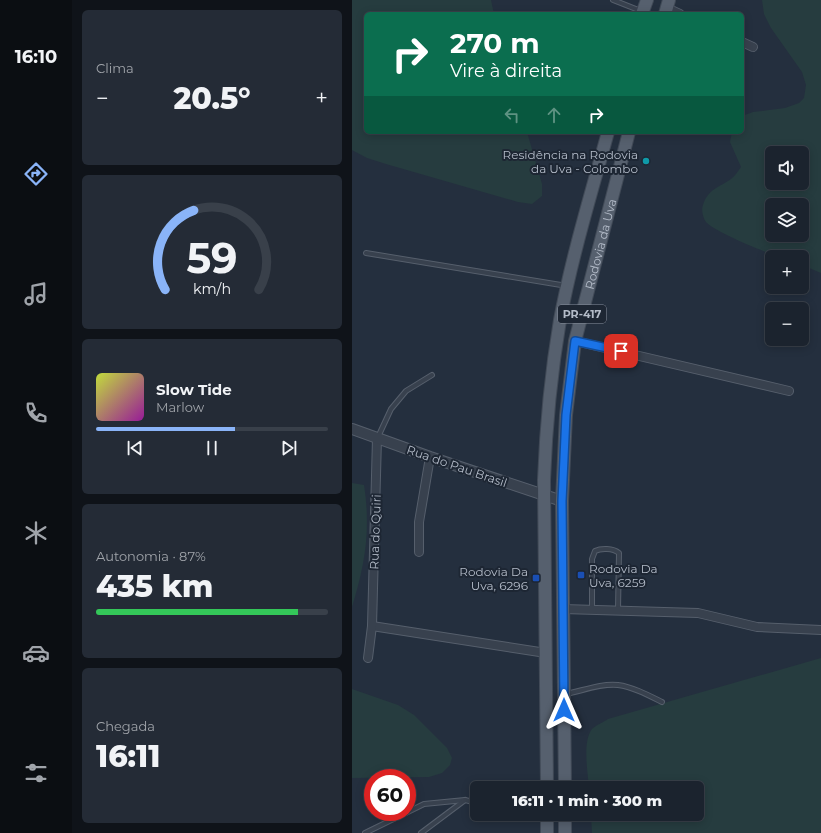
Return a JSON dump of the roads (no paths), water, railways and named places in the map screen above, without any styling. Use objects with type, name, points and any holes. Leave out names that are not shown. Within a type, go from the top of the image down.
[{"type":"main road","points":[[643,12],[647,0]]},
{"type":"main road","name":"Rodovia da Uva","points":[[547,781],[544,480],[551,381],[560,320],[567,286],[607,134]]},
{"type":"main road","name":"Rodovia da Uva","points":[[565,781],[562,501],[566,415],[575,341],[628,134]]},
{"type":"main road","points":[[547,821],[548,833]]},
{"type":"main road","points":[[565,821],[565,833]]},
{"type":"street","points":[[667,7],[676,12]]},
{"type":"street","points":[[744,43],[753,47]]},
{"type":"street","points":[[575,341],[789,391]]},
{"type":"street","name":"Rua do Pau Brasil","points":[[352,429],[430,458],[562,501]]},
{"type":"street","name":"Rua do Quiri","points":[[368,658],[372,626],[378,438]]},
{"type":"street","points":[[419,552],[419,522],[430,458]]},
{"type":"street","points":[[563,609],[698,613],[758,627],[821,630]]},
{"type":"street","points":[[372,626],[546,653]]},
{"type":"lane","points":[[613,0],[641,12]]},
{"type":"lane","points":[[366,253],[567,286]]},
{"type":"lane","points":[[378,438],[391,409],[406,391],[432,375]]},
{"type":"lane","points":[[592,610],[592,559],[594,551],[598,549],[616,550],[619,553],[618,610]]},
{"type":"lane","points":[[564,695],[603,685],[618,685],[643,692],[662,702]]},
{"type":"lane","points":[[365,833],[424,804],[465,800],[470,801]]},
{"type":"lane","points":[[422,833],[465,800]]},
{"type":"place","name":"Residência na Rodovia da Uva - Colombo","points":[[646,161]]},
{"type":"place","name":"Rodovia Da Uva, 6259","points":[[581,575]]},
{"type":"place","name":"Rodovia Da Uva, 6296","points":[[536,578]]}]
